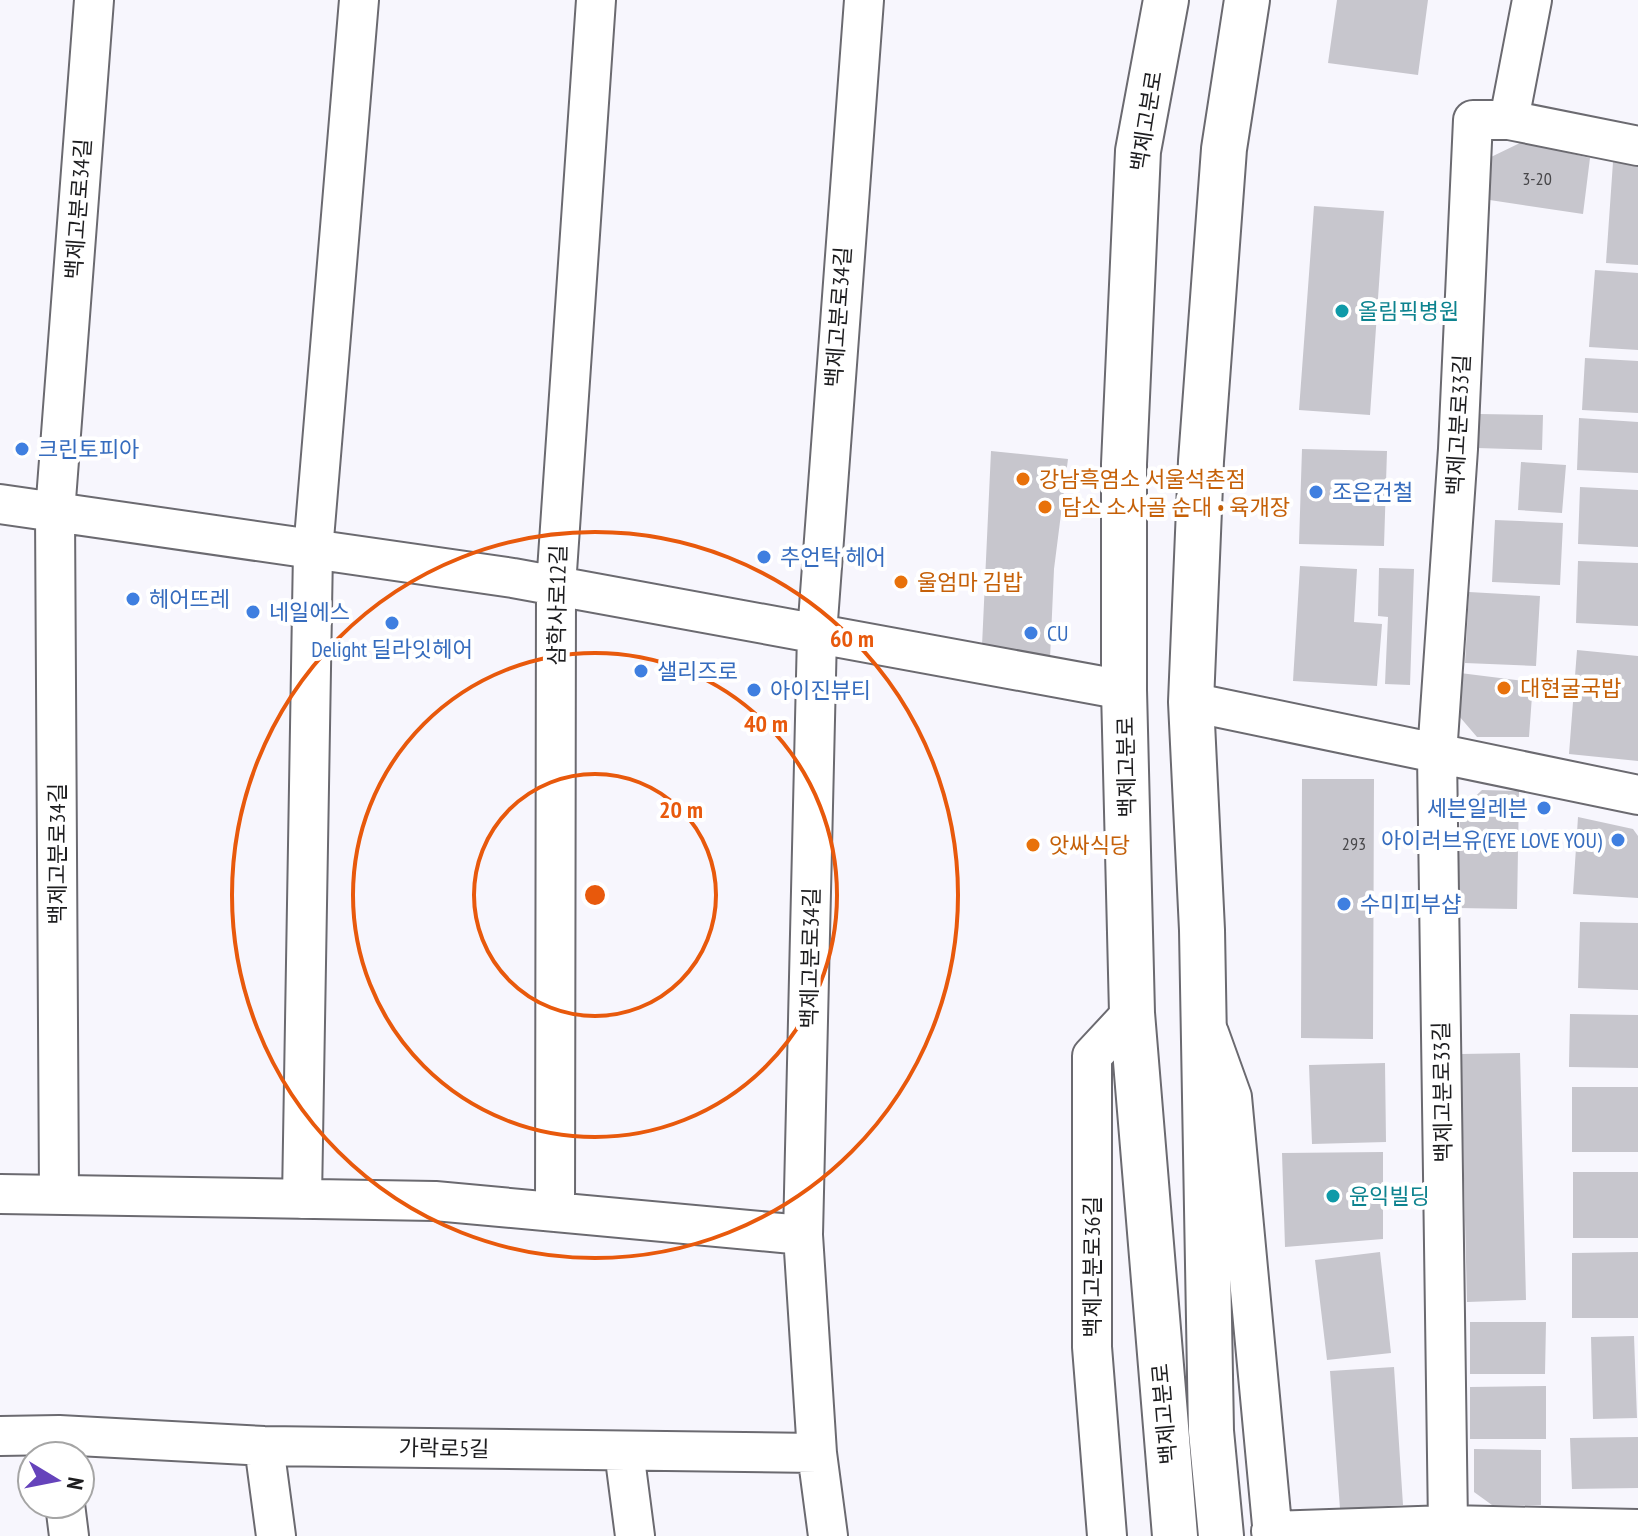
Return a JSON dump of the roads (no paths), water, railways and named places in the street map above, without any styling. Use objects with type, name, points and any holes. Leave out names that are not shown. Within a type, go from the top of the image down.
[{"type":"main road","name":"백제고분로","points":[[1166,0],[1138,151],[1124,464],[1124,690],[1132,1013],[1175,1536]]},
{"type":"main road","name":"백제고분로","points":[[1221,1536],[1211,1431],[1204,1018],[1191,702],[1201,461],[1224,149],[1247,0]]},
{"type":"street","name":"백제고분로34길","points":[[59,1195],[55,513],[94,0]]},
{"type":"street","points":[[302,1199],[313,551],[359,0]]},
{"type":"street","name":"삼학사로12길","points":[[555,1212],[556,586],[596,0]]},
{"type":"street","name":"백제고분로34길","points":[[817,1453],[803,1235],[817,634],[842,249],[864,0]]},
{"type":"street","points":[[1509,120],[1532,0]]},
{"type":"street","name":"백제고분로33길","points":[[1448,1525],[1437,755],[1458,449],[1473,120],[1509,120],[1638,146]]},
{"type":"street","points":[[0,504],[556,586],[1124,690]]},
{"type":"street","points":[[1191,702],[1638,795]]},
{"type":"street","name":"백제고분로36길","points":[[1107,1536],[1092,1347],[1092,1056],[1132,1013]]},
{"type":"street","points":[[1204,1018],[1232,1097],[1272,1533],[1448,1525],[1638,1529]]},
{"type":"street","points":[[0,1194],[435,1201],[803,1235]]},
{"type":"street","name":"가락로5길","points":[[0,1436],[24,1440]]},
{"type":"street","name":"가락로5길","points":[[96,1446],[817,1453]]},
{"type":"street","points":[[264,1446],[276,1536]]},
{"type":"street","points":[[624,1451],[635,1536]]},
{"type":"street","points":[[817,1453],[828,1536]]},
{"type":"place","name":"올림픽병원","points":[[1342,311]]},
{"type":"place","name":"크린토피아","points":[[22,449]]},
{"type":"place","name":"강남흑염소 서울석촌점","points":[[1023,479]]},
{"type":"place","name":"조은건철","points":[[1316,492]]},
{"type":"place","name":"담소 소사골 순대 • 육개장","points":[[1045,507]]},
{"type":"place","name":"추언탁 헤어","points":[[764,557]]},
{"type":"place","name":"울엄마 김밥","points":[[901,582]]},
{"type":"place","name":"헤어뜨레","points":[[133,599]]},
{"type":"place","name":"네일에스","points":[[253,612]]},
{"type":"place","name":"Delight 딜라잇헤어","points":[[392,623]]},
{"type":"place","name":"CU","points":[[1031,633]]},
{"type":"place","name":"샐리즈로","points":[[641,671]]},
{"type":"place","name":"대현굴국밥","points":[[1504,688]]},
{"type":"place","name":"아이진뷰티","points":[[754,690]]},
{"type":"place","name":"세븐일레븐","points":[[1544,808]]},
{"type":"place","name":"아이러브유(EYE LOVE YOU)","points":[[1618,840]]},
{"type":"place","name":"앗싸식당","points":[[1033,845]]},
{"type":"place","name":"수미피부샵","points":[[1344,904]]},
{"type":"place","name":"윤익빌딩","points":[[1333,1196]]}]
